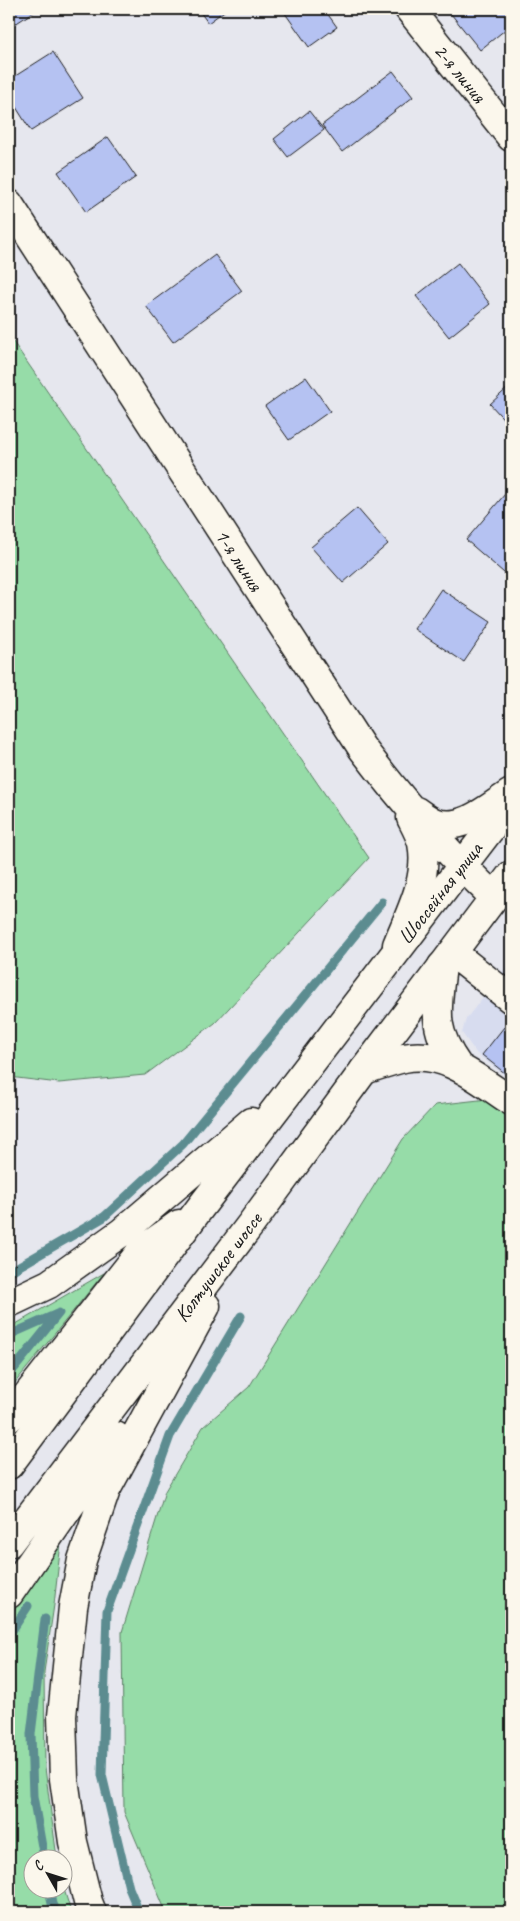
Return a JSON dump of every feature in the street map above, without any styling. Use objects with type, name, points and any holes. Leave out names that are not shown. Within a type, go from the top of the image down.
[{"type":"main road","name":"2-я линия","points":[[408,9],[511,137]]},
{"type":"main road","name":"1-я линия","points":[[9,204],[362,748],[406,805],[461,866],[494,897]]},
{"type":"main road","points":[[406,805],[435,823],[454,826],[511,793]]},
{"type":"main road","name":"Шоссейная улица","points":[[390,958],[511,802]]},
{"type":"main road","points":[[9,1465],[200,1208],[390,958],[419,890],[425,866],[422,841],[406,805]]},
{"type":"main road","points":[[458,1066],[447,1051],[440,1034],[436,1016],[447,959],[511,875]]},
{"type":"main road","points":[[447,959],[511,999]]},
{"type":"main road","name":"Колтушское шоссе","points":[[9,1543],[251,1224],[447,959]]},
{"type":"main road","points":[[364,1070],[406,1057],[424,1056],[441,1059],[458,1066],[511,1101]]},
{"type":"main road","points":[[9,1303],[48,1284],[122,1232],[292,1087]]},
{"type":"main road","points":[[9,1418],[142,1251],[200,1208]]},
{"type":"main road","points":[[9,1594],[92,1474],[251,1224]]},
{"type":"main road","points":[[92,1912],[73,1842],[64,1779],[62,1716],[73,1607],[82,1560],[106,1490],[251,1224]]},
{"type":"shaded area","points":[[511,961],[511,1080],[477,1054],[462,1033],[466,1019]]},
{"type":"green space","points":[[9,336],[369,858],[215,1023],[145,1075],[59,1083],[9,1077]]},
{"type":"green space","points":[[488,1099],[511,1118],[511,1912],[166,1912],[124,1812],[122,1632],[165,1491],[203,1427],[249,1387],[403,1139],[435,1105]]},
{"type":"green space","points":[[104,1273],[9,1390],[9,1328]]},
{"type":"green space","points":[[61,1542],[44,1672],[45,1768],[56,1848],[22,1848],[22,1898],[67,1898],[71,1912],[9,1912],[9,1617]]},
{"type":"building","points":[[9,9],[38,9],[9,28]]},
{"type":"building","points":[[198,9],[227,9],[208,23]]},
{"type":"building","points":[[282,9],[324,9],[337,27],[309,47]]},
{"type":"building","points":[[447,9],[507,9],[511,13],[511,25],[480,50]]},
{"type":"building","points":[[53,52],[83,98],[31,131],[9,96],[9,80]]},
{"type":"building","points":[[393,71],[413,97],[342,152],[322,125]]},
{"type":"building","points":[[309,111],[324,130],[288,157],[274,139]]},
{"type":"building","points":[[108,137],[136,177],[86,212],[58,172]]},
{"type":"building","points":[[215,255],[242,291],[173,342],[146,306]]},
{"type":"building","points":[[458,263],[490,304],[449,337],[416,296]]},
{"type":"building","points":[[306,377],[330,411],[289,440],[265,406]]},
{"type":"building","points":[[511,385],[511,425],[510,426],[490,404]]},
{"type":"building","points":[[511,487],[511,579],[466,540]]},
{"type":"building","points":[[357,508],[388,544],[343,583],[311,547]]},
{"type":"building","points":[[441,589],[491,622],[464,662],[414,629]]},
{"type":"building","points":[[504,1027],[511,1033],[511,1078],[482,1055]]},
{"type":"waterway","points":[[9,1272],[104,1217],[183,1144],[382,902]]},
{"type":"waterway","points":[[9,1335],[59,1313],[9,1375]]},
{"type":"waterway","points":[[139,1912],[129,1888],[102,1775],[107,1611],[170,1436],[241,1316]]},
{"type":"waterway","points":[[9,1635],[28,1606]]},
{"type":"waterway","points":[[42,1848],[33,1796],[31,1734],[45,1619]]},
{"type":"waterway","points":[[51,1898],[56,1912]]}]
